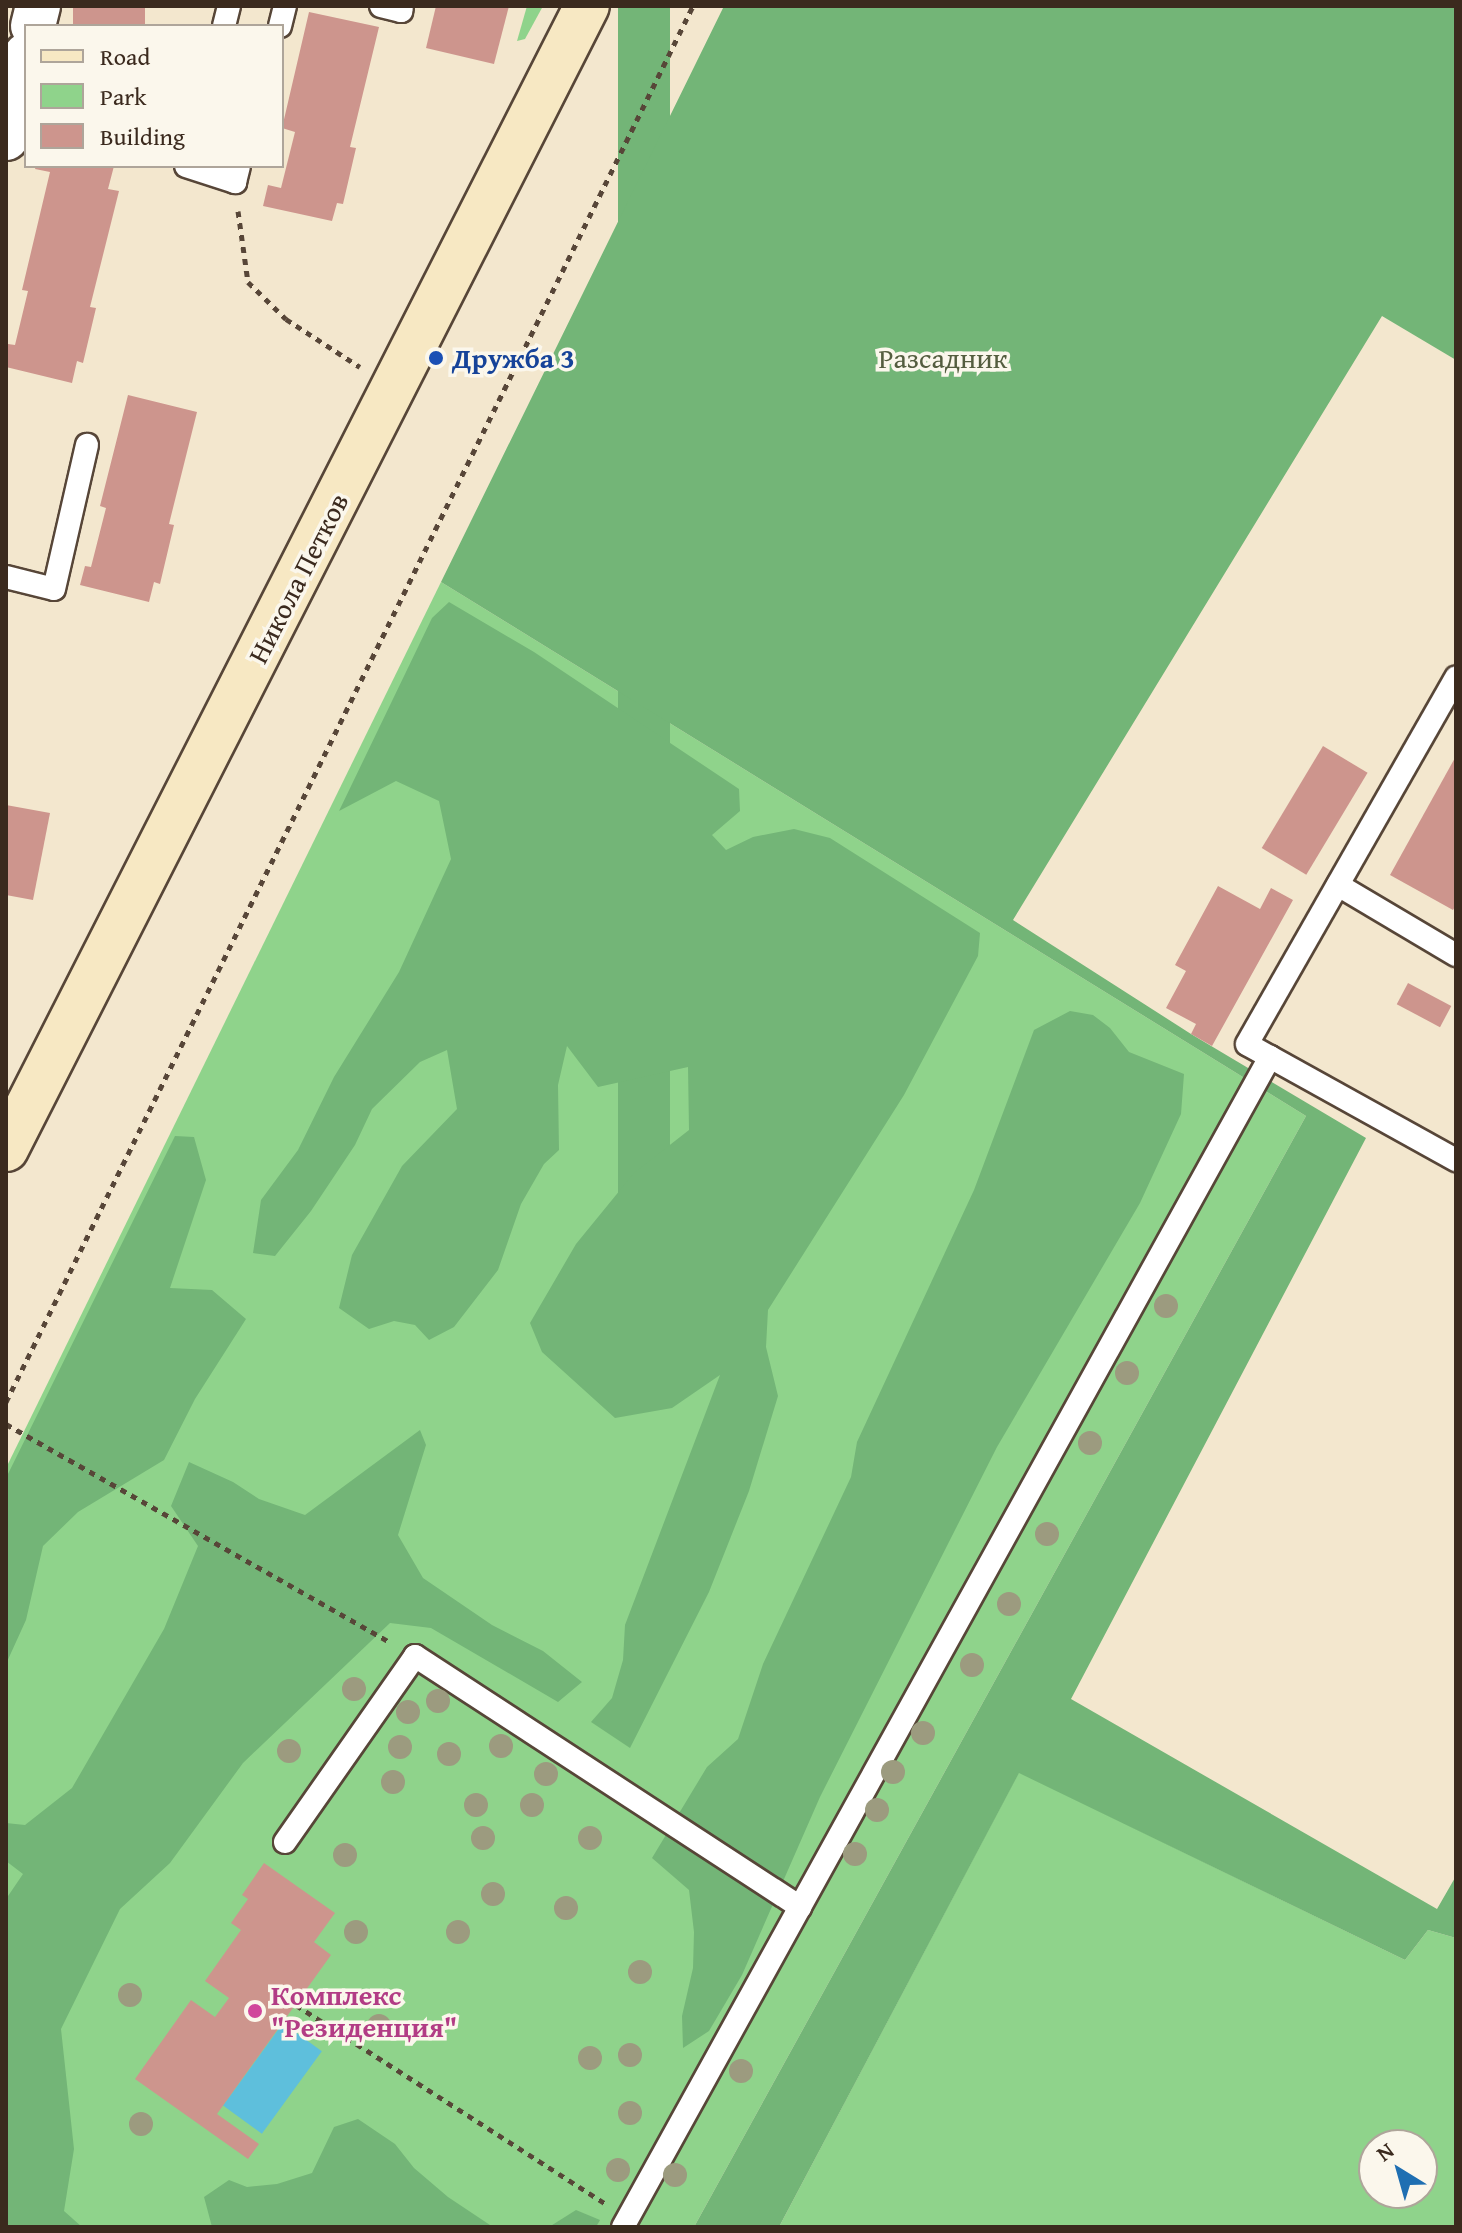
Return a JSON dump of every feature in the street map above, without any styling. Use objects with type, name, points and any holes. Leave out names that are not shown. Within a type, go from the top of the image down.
[{"type":"street","name":"Никола Петков","points":[[6,1149],[587,6]]},
{"type":"street","points":[[6,138],[24,63]]},
{"type":"lane","points":[[381,6],[401,11],[402,6]]},
{"type":"lane","points":[[199,168],[237,174]]},
{"type":"lane","points":[[6,577],[54,589],[87,445]]},
{"type":"lane","points":[[1456,677],[1247,1044],[1456,1160]]},
{"type":"lane","points":[[1338,885],[1456,955]]},
{"type":"lane","points":[[626,2222],[1270,1057]]},
{"type":"lane","points":[[285,1842],[415,1656],[800,1907]]},
{"type":"path","points":[[6,1402],[693,6]]},
{"type":"path","points":[[237,174],[248,282],[286,319],[395,387]]},
{"type":"path","points":[[6,1424],[415,1656]]},
{"type":"path","points":[[296,2005],[626,2222]]},
{"type":"green space","points":[[527,6],[543,6],[525,39],[517,41]]},
{"type":"green space","points":[[618,6],[670,6],[670,1389],[618,1389]]},
{"type":"green space","name":"Разсадник","points":[[724,6],[1456,6],[1456,360],[1382,316],[1013,920],[1191,1034],[1366,1138],[1071,1699],[1437,1909],[1456,1876],[1456,1938],[1428,1930],[1405,1960],[1019,1773],[779,2227],[694,2227],[1306,1116],[441,582]]},
{"type":"green space","points":[[441,582],[1306,1116],[694,2227],[6,2227],[6,1468]]},
{"type":"green space","points":[[449,602],[534,652],[739,789],[740,811],[712,835],[726,850],[753,837],[794,829],[830,838],[980,933],[978,956],[904,1095],[768,1310],[766,1347],[778,1396],[749,1491],[709,1592],[630,1748],[591,1722],[612,1698],[623,1660],[625,1625],[720,1375],[672,1408],[615,1418],[542,1352],[530,1323],[576,1244],[634,1173],[689,1130],[688,1067],[598,1087],[567,1046],[558,1085],[559,1150],[544,1164],[521,1204],[498,1270],[454,1327],[429,1340],[415,1325],[394,1321],[369,1329],[339,1308],[352,1255],[402,1166],[457,1109],[447,1050],[420,1062],[372,1109],[355,1145],[311,1211],[275,1256],[253,1253],[261,1200],[298,1150],[334,1077],[399,972],[451,859],[439,801],[396,781],[339,811],[432,618]]},
{"type":"green space","points":[[1070,1011],[1093,1015],[1110,1028],[1129,1052],[1184,1074],[1181,1114],[1140,1203],[997,1447],[820,1797],[742,1975],[709,2031],[683,2048],[682,2016],[693,1968],[694,1932],[689,1890],[652,1858],[707,1767],[738,1739],[763,1664],[851,1477],[857,1442],[974,1190],[1034,1030]]},
{"type":"green space","points":[[175,1136],[194,1137],[206,1180],[170,1288],[212,1290],[246,1319],[195,1399],[164,1460],[78,1512],[43,1546],[26,1620],[6,1664],[6,1478]]},
{"type":"green space","points":[[420,1430],[426,1445],[398,1535],[423,1578],[492,1625],[543,1651],[582,1682],[558,1702],[431,1628],[390,1623],[243,1763],[170,1863],[120,1909],[61,2029],[74,2149],[64,2211],[82,2227],[6,2227],[6,1899],[23,1874],[6,1861],[6,1823],[25,1825],[72,1788],[164,1629],[198,1546],[171,1506],[189,1462],[233,1482],[259,1499],[305,1515]]},
{"type":"green space","points":[[1019,1772],[1405,1960],[1428,1930],[1456,1938],[1456,2227],[779,2227]]},
{"type":"green space","points":[[358,2119],[395,2144],[414,2168],[448,2197],[493,2227],[212,2227],[204,2197],[229,2180],[247,2187],[277,2184],[312,2173],[334,2127]]},
{"type":"green space","points":[[576,2210],[600,2220],[596,2227],[549,2227]]},
{"type":"water","points":[[283,2023],[322,2051],[262,2134],[223,2106]]},
{"type":"building","points":[[73,6],[145,6],[145,24],[73,24]]},
{"type":"building","points":[[436,6],[509,6],[494,64],[426,48]]},
{"type":"building","points":[[309,12],[379,27],[350,147],[356,148],[343,204],[337,203],[332,221],[263,206],[268,185],[281,188],[295,132],[284,129]]},
{"type":"building","points":[[113,168],[108,189],[119,191],[90,307],[96,308],[83,363],[77,361],[72,383],[6,367],[8,344],[15,345],[28,291],[22,290],[50,172],[35,169]]},
{"type":"building","points":[[128,395],[197,412],[169,524],[174,525],[160,584],[154,582],[149,602],[80,585],[85,566],[91,567],[106,508],[100,506]]},
{"type":"building","points":[[1323,746],[1368,773],[1306,875],[1262,848]]},
{"type":"building","points":[[1456,756],[1456,905],[1453,910],[1390,875]]},
{"type":"building","points":[[6,805],[50,813],[33,900],[6,895]]},
{"type":"building","points":[[1218,886],[1260,909],[1271,888],[1293,900],[1212,1046],[1191,1034],[1196,1024],[1166,1008],[1186,971],[1175,965]]},
{"type":"building","points":[[1408,983],[1451,1006],[1440,1027],[1397,1004]]},
{"type":"building","name":"Комплекс \"Резиденция\"","points":[[264,1863],[335,1913],[314,1942],[331,1955],[217,2114],[259,2144],[248,2159],[135,2079],[191,2000],[215,2017],[229,1998],[205,1981],[241,1930],[231,1923],[248,1899],[242,1895]]},
{"type":"place","name":"Дружба 3","points":[[436,358]]},
{"type":"place","name":"Комплекс \"Резиденция\"","points":[[255,2011]]}]
